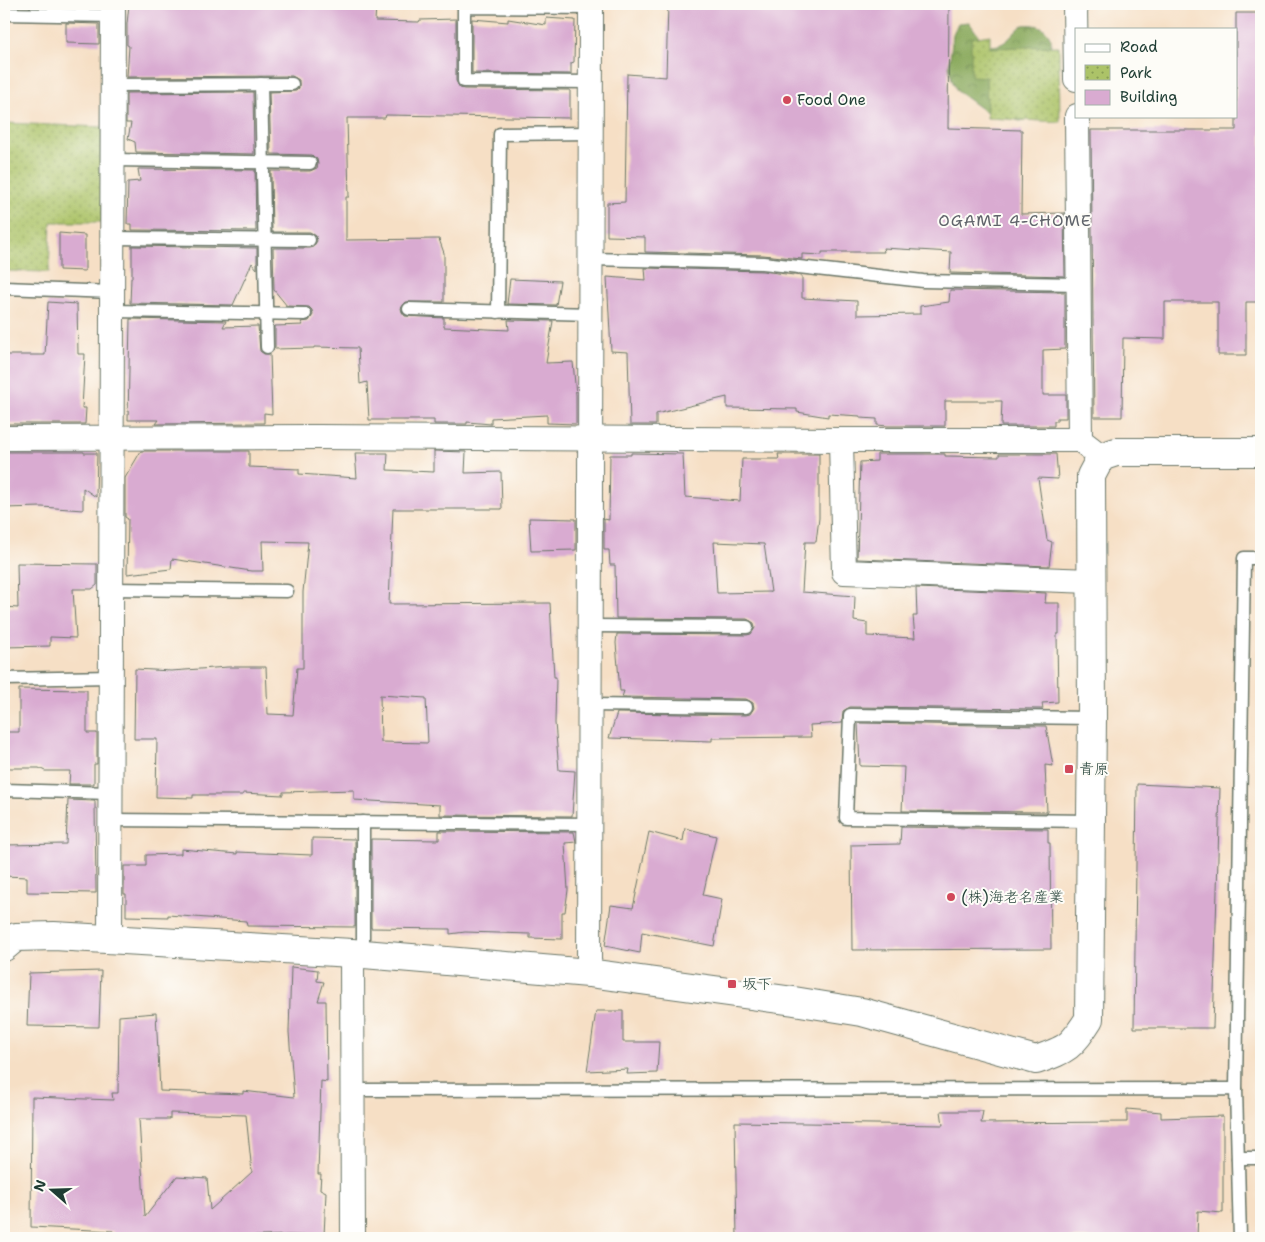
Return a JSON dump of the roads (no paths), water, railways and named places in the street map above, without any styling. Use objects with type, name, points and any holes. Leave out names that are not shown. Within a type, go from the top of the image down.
[{"type":"street","points":[[1075,4],[1075,28]]},
{"type":"street","points":[[589,973],[591,6]]},
{"type":"street","points":[[110,939],[113,10]]},
{"type":"street","points":[[1077,118],[1080,440]]},
{"type":"street","points":[[4,438],[1080,440],[1101,457]]},
{"type":"street","points":[[841,440],[844,572],[1091,581]]},
{"type":"street","points":[[8,936],[54,936],[203,944],[358,954],[589,973],[862,1012],[1036,1060],[1059,1052],[1074,1041],[1089,1019],[1092,718],[1091,476],[1101,457],[1116,452],[1261,452]]},
{"type":"street","points":[[353,1238],[353,1090],[358,954]]},
{"type":"lane","points":[[591,6],[464,7],[464,80],[591,82]]},
{"type":"lane","points":[[4,14],[113,10]]},
{"type":"lane","points":[[260,84],[267,347]]},
{"type":"lane","points":[[113,85],[292,84]]},
{"type":"lane","points":[[498,312],[500,134],[591,133]]},
{"type":"lane","points":[[112,160],[310,163]]},
{"type":"lane","points":[[112,238],[309,240]]},
{"type":"lane","points":[[590,259],[763,263],[923,281],[1079,284]]},
{"type":"lane","points":[[4,288],[112,302],[305,314]]},
{"type":"lane","points":[[409,309],[590,314]]},
{"type":"lane","points":[[1240,1238],[1236,1089],[1244,558],[1261,558]]},
{"type":"lane","points":[[111,589],[287,591]]},
{"type":"lane","points":[[590,626],[747,627]]},
{"type":"lane","points":[[4,679],[111,677]]},
{"type":"lane","points":[[590,705],[746,707]]},
{"type":"lane","points":[[1090,820],[846,818],[850,715],[1092,718]]},
{"type":"lane","points":[[4,790],[110,793]]},
{"type":"lane","points":[[110,820],[590,824]]},
{"type":"lane","points":[[358,954],[363,822]]},
{"type":"lane","points":[[353,1090],[1236,1089]]},
{"type":"lane","points":[[1238,1158],[1261,1158]]},
{"type":"place","name":"Food One","points":[[787,100]]},
{"type":"place","name":"青原","points":[[1069,769]]},
{"type":"place","name":"(株)海老名産業","points":[[951,897]]},
{"type":"place","name":"坂下","points":[[732,984]]},
{"type":"district","name":"OGAMI 4-CHOME","points":[[1015,220]]}]
